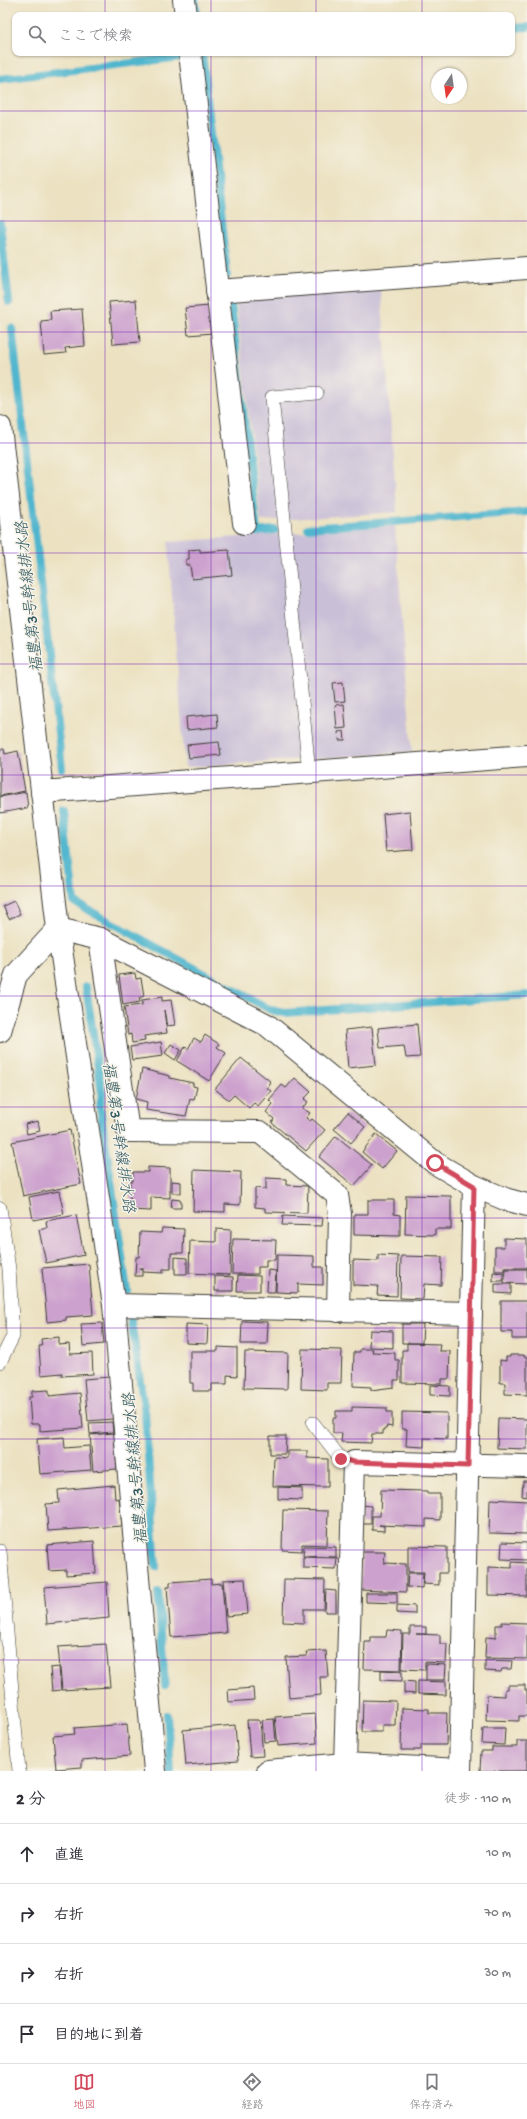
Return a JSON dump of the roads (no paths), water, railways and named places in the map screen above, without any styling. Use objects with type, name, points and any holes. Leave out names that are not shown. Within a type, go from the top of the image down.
[{"type":"street","points":[[184,0],[186,12]]},
{"type":"street","points":[[190,56],[244,524]]},
{"type":"street","points":[[217,291],[527,268]]},
{"type":"street","points":[[0,427],[58,929],[114,1305],[155,1771]]},
{"type":"street","points":[[42,792],[527,756]]},
{"type":"street","points":[[58,929],[100,939],[267,1025],[435,1163],[474,1186],[505,1199],[527,1204]]},
{"type":"street","points":[[0,1031],[16,975],[58,929]]},
{"type":"street","points":[[100,939],[128,1131],[260,1132],[337,1195],[340,1214],[338,1311]]},
{"type":"street","points":[[268,1771],[345,1764],[460,1770],[474,1186]]},
{"type":"street","points":[[114,1305],[471,1313]]},
{"type":"street","points":[[345,1764],[354,1462],[468,1466],[527,1466]]},
{"type":"lane","points":[[309,772],[272,397],[317,393]]},
{"type":"lane","points":[[0,1208],[9,1269],[13,1336],[0,1362]]},
{"type":"lane","points":[[313,1423],[341,1459],[354,1462]]},
{"type":"lane","points":[[0,1551],[18,1771]]},
{"type":"waterway","points":[[195,0],[197,12]]},
{"type":"waterway","points":[[515,28],[527,27]]},
{"type":"waterway","points":[[202,56],[227,275]]},
{"type":"waterway","points":[[0,79],[181,57]]},
{"type":"waterway","name":"福豊第3号幹線排水路","points":[[0,224],[9,302]]},
{"type":"waterway","points":[[231,304],[257,532],[275,530]]},
{"type":"waterway","name":"福豊第3号幹線排水路","points":[[12,328],[62,768]]},
{"type":"waterway","points":[[308,528],[527,512]]},
{"type":"waterway","points":[[64,811],[74,902],[271,1010],[285,1013],[527,995]]},
{"type":"waterway","name":"福豊第3号幹線排水路","points":[[86,987],[102,1093],[100,1107],[127,1290]]},
{"type":"waterway","name":"福豊第3号幹線排水路","points":[[131,1321],[145,1413],[156,1567]]},
{"type":"waterway","name":"福豊第3号幹線排水路","points":[[158,1592],[165,1685]]},
{"type":"waterway","name":"福豊第3号幹線排水路","points":[[167,1715],[171,1771]]}]
